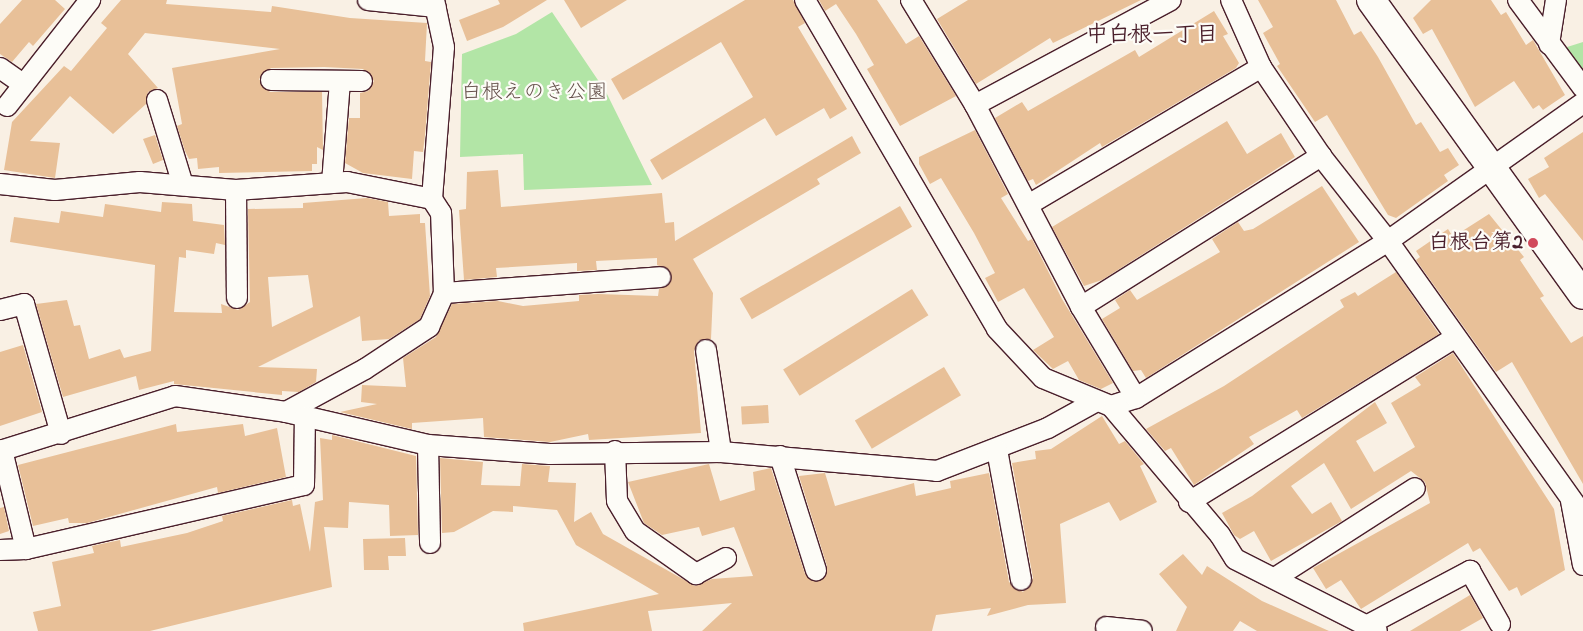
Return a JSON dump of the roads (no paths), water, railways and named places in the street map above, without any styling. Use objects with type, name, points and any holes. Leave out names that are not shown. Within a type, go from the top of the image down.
[{"type":"street","points":[[7,106],[90,0]]},
{"type":"street","points":[[296,414],[429,327],[444,293],[441,213],[432,199],[444,47],[435,4],[368,0]]},
{"type":"street","points":[[805,0],[997,329],[1043,378],[1103,404],[1189,502],[1235,559],[1372,628],[1470,571],[1500,624]]},
{"type":"street","points":[[974,105],[1172,0]]},
{"type":"street","points":[[1231,0],[1261,67],[1321,156],[1388,241],[1454,338],[1577,508],[1583,565]]},
{"type":"street","points":[[1371,0],[1490,170],[1583,295]]},
{"type":"street","points":[[1518,0],[1583,88]]},
{"type":"street","points":[[1549,44],[1556,0]]},
{"type":"street","points":[[916,2],[974,105],[1082,307],[1136,398]]},
{"type":"street","points":[[1028,205],[1261,67]]},
{"type":"street","points":[[0,68],[24,85]]},
{"type":"street","points":[[271,80],[362,80]]},
{"type":"street","points":[[332,183],[340,80]]},
{"type":"street","points":[[157,100],[183,186]]},
{"type":"street","points":[[26,549],[1,450],[61,434],[175,396],[296,414],[428,445],[550,454],[615,451],[721,452],[937,471],[996,450],[1103,404],[1136,398],[1388,241],[1583,103]]},
{"type":"street","points":[[1082,307],[1321,156]]},
{"type":"street","points":[[0,184],[55,190],[140,182],[236,190],[332,183],[432,199]]},
{"type":"street","points":[[236,190],[237,298]]},
{"type":"street","points":[[444,293],[660,277]]},
{"type":"street","points":[[0,310],[24,304],[61,434]]},
{"type":"street","points":[[1189,502],[1454,338]]},
{"type":"street","points":[[706,350],[721,452]]},
{"type":"street","points":[[0,550],[26,549],[304,485],[296,414]]},
{"type":"street","points":[[428,445],[430,543]]},
{"type":"street","points":[[996,450],[1022,580]]},
{"type":"street","points":[[615,451],[617,500],[635,531],[696,574],[726,558]]},
{"type":"street","points":[[780,456],[816,570]]},
{"type":"street","points":[[1275,578],[1415,488]]},
{"type":"street","points":[[1106,627],[1142,631]]},
{"type":"place","name":"白根台第2","points":[[1533,243]]},
{"type":"district","name":"中白根一丁目","points":[[1152,37]]},
{"type":"park label","name":"白根えのき公園","points":[[534,93]]}]
